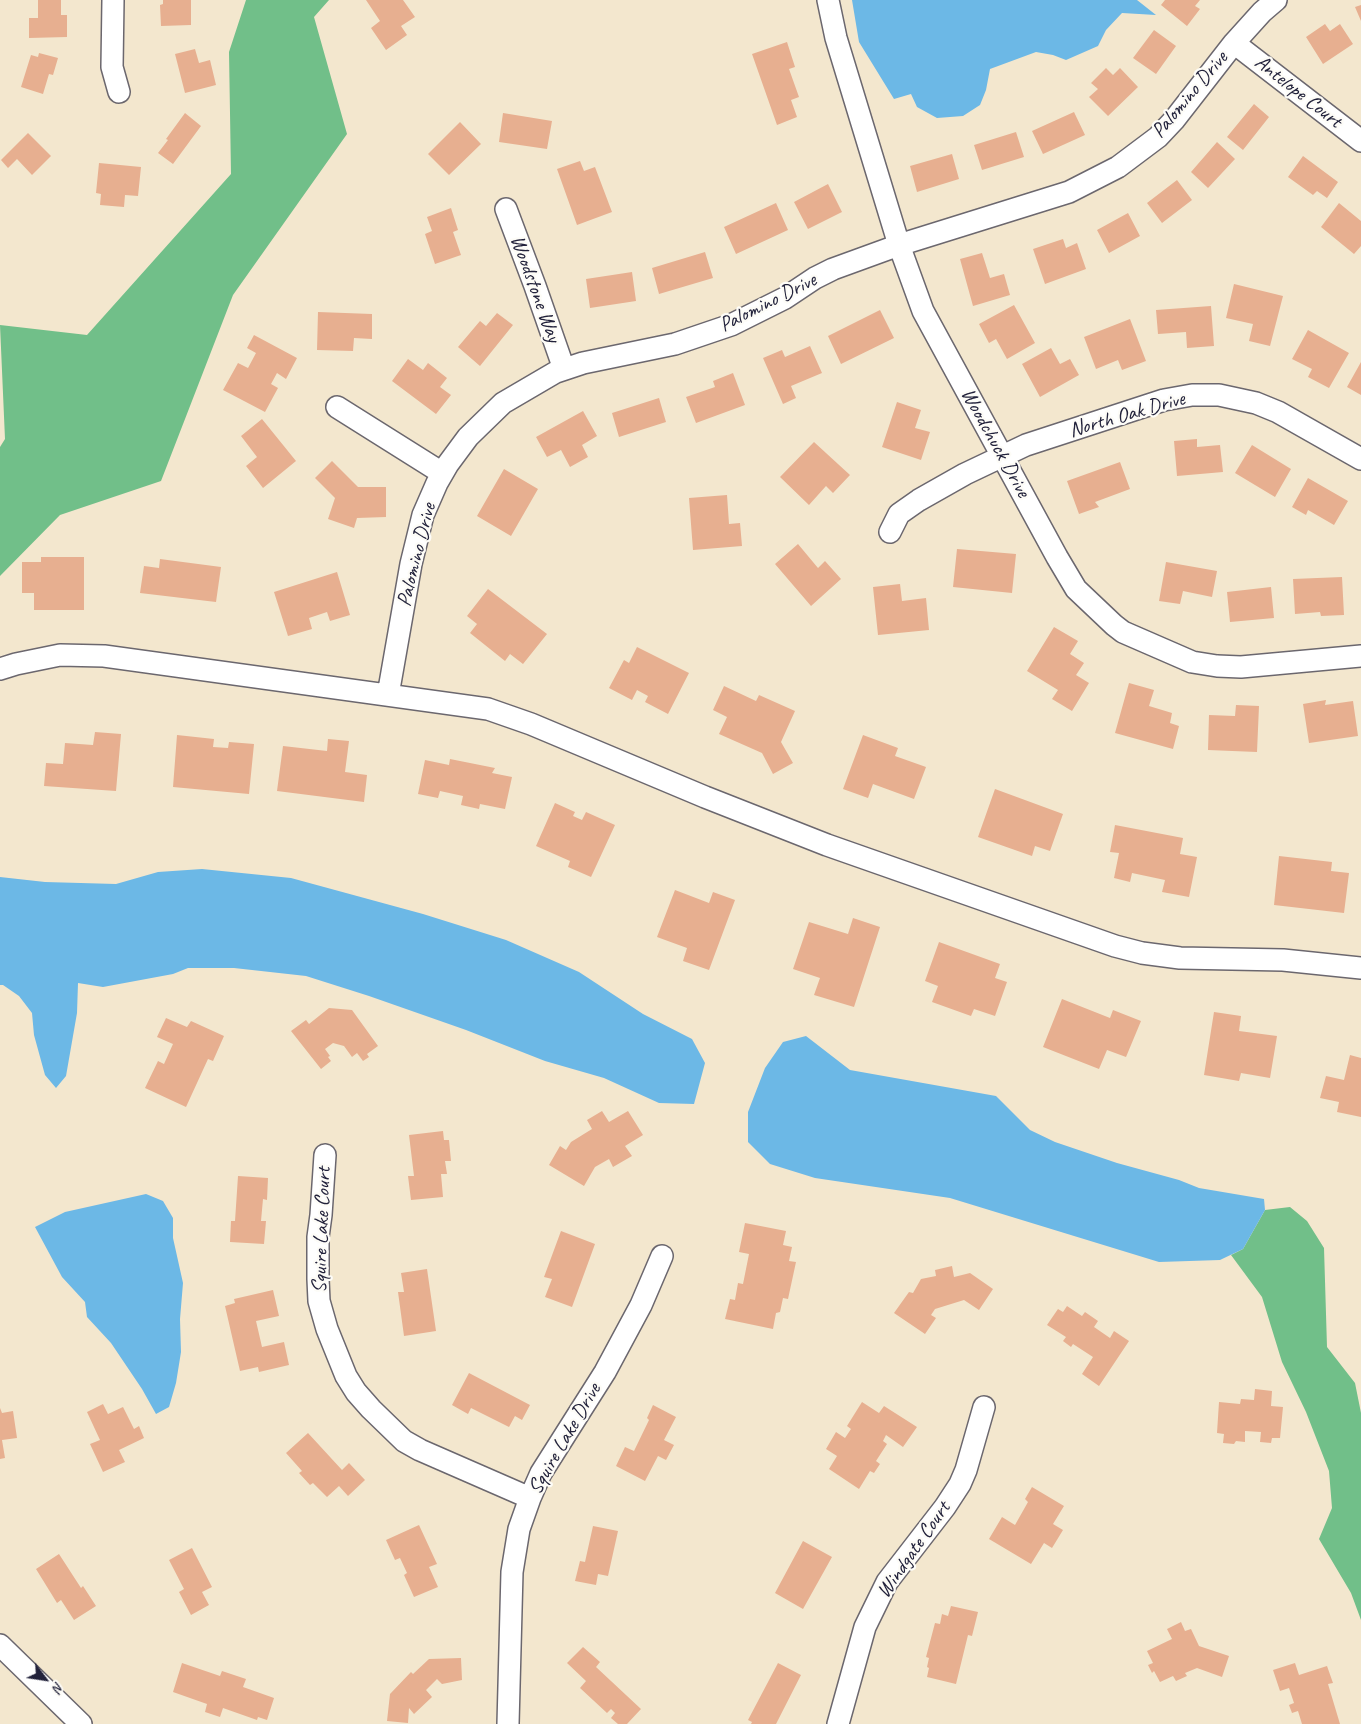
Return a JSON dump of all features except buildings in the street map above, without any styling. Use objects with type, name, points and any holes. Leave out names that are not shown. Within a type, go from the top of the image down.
[{"type":"street","points":[[113,0],[112,67],[119,92]]},
{"type":"street","name":"Woodchuck Drive","points":[[828,0],[836,38],[900,245],[923,311],[1076,589],[1123,632],[1192,662],[1241,667],[1361,656]]},
{"type":"street","name":"Palomino Drive","points":[[388,694],[411,564],[426,507],[442,473],[468,437],[504,403],[556,372],[583,363],[676,344],[731,326],[785,298],[815,278],[833,269],[900,245],[1069,192],[1118,167],[1158,136],[1174,120],[1234,43],[1262,12],[1276,0]]},
{"type":"street","name":"Antelope Court","points":[[1234,43],[1361,141]]},
{"type":"street","name":"Woodstone Way","points":[[506,209],[536,286],[564,369]]},
{"type":"street","name":"North Oak Drive","points":[[890,532],[899,514],[919,500],[965,474],[1026,445],[1164,400],[1192,395],[1219,395],[1256,403],[1278,412],[1361,459]]},
{"type":"street","points":[[337,407],[442,473]]},
{"type":"street","points":[[0,669],[60,655],[104,656],[488,709],[531,724],[705,797],[827,845],[1115,946],[1142,953],[1180,958],[1283,960],[1361,968]]},
{"type":"street","name":"Squire Lake Court","points":[[324,1154],[318,1237],[319,1301],[327,1329],[346,1376],[356,1392],[371,1409],[404,1441],[420,1450],[530,1498]]},
{"type":"street","name":"Squire Lake Drive","points":[[508,1724],[512,1572],[519,1529],[541,1473],[617,1349],[641,1305],[662,1256]]},
{"type":"street","name":"Windgate Court","points":[[838,1724],[865,1626],[887,1582],[945,1507],[960,1484],[966,1470],[984,1407]]},
{"type":"street","points":[[0,1646],[81,1724]]},
{"type":"green space","points":[[246,0],[329,0],[314,17],[347,134],[233,295],[161,481],[60,515],[0,576],[0,447],[5,439],[0,325],[87,335],[231,174],[229,52]]},
{"type":"green space","points":[[1290,1207],[1307,1221],[1324,1248],[1327,1347],[1355,1383],[1361,1413],[1361,1620],[1351,1593],[1319,1539],[1332,1508],[1329,1471],[1306,1412],[1282,1362],[1262,1297],[1231,1255],[1243,1249],[1265,1210]]},
{"type":"water","points":[[852,0],[1137,0],[1156,15],[1122,13],[1106,30],[1098,46],[1066,60],[1036,52],[990,69],[986,90],[980,105],[963,116],[937,118],[917,107],[911,94],[894,99],[859,42]]},
{"type":"water","points":[[202,869],[291,878],[423,914],[506,940],[579,972],[643,1014],[692,1039],[705,1063],[694,1104],[659,1103],[604,1078],[545,1061],[466,1030],[306,976],[234,968],[188,968],[173,974],[103,987],[78,983],[77,1013],[66,1076],[56,1088],[45,1075],[34,1035],[32,1013],[19,996],[3,985],[0,985],[0,877],[45,882],[116,884],[158,872]]},
{"type":"water","points":[[806,1036],[850,1070],[996,1096],[1030,1130],[1055,1142],[1117,1163],[1179,1180],[1199,1188],[1264,1199],[1265,1210],[1243,1249],[1220,1260],[1159,1262],[950,1198],[815,1178],[770,1164],[748,1142],[748,1112],[765,1068],[783,1042]]},
{"type":"water","points":[[146,1194],[163,1201],[173,1218],[173,1238],[183,1283],[180,1319],[181,1352],[176,1383],[169,1407],[156,1414],[142,1389],[111,1343],[87,1317],[85,1302],[62,1277],[35,1227],[65,1212]]}]
